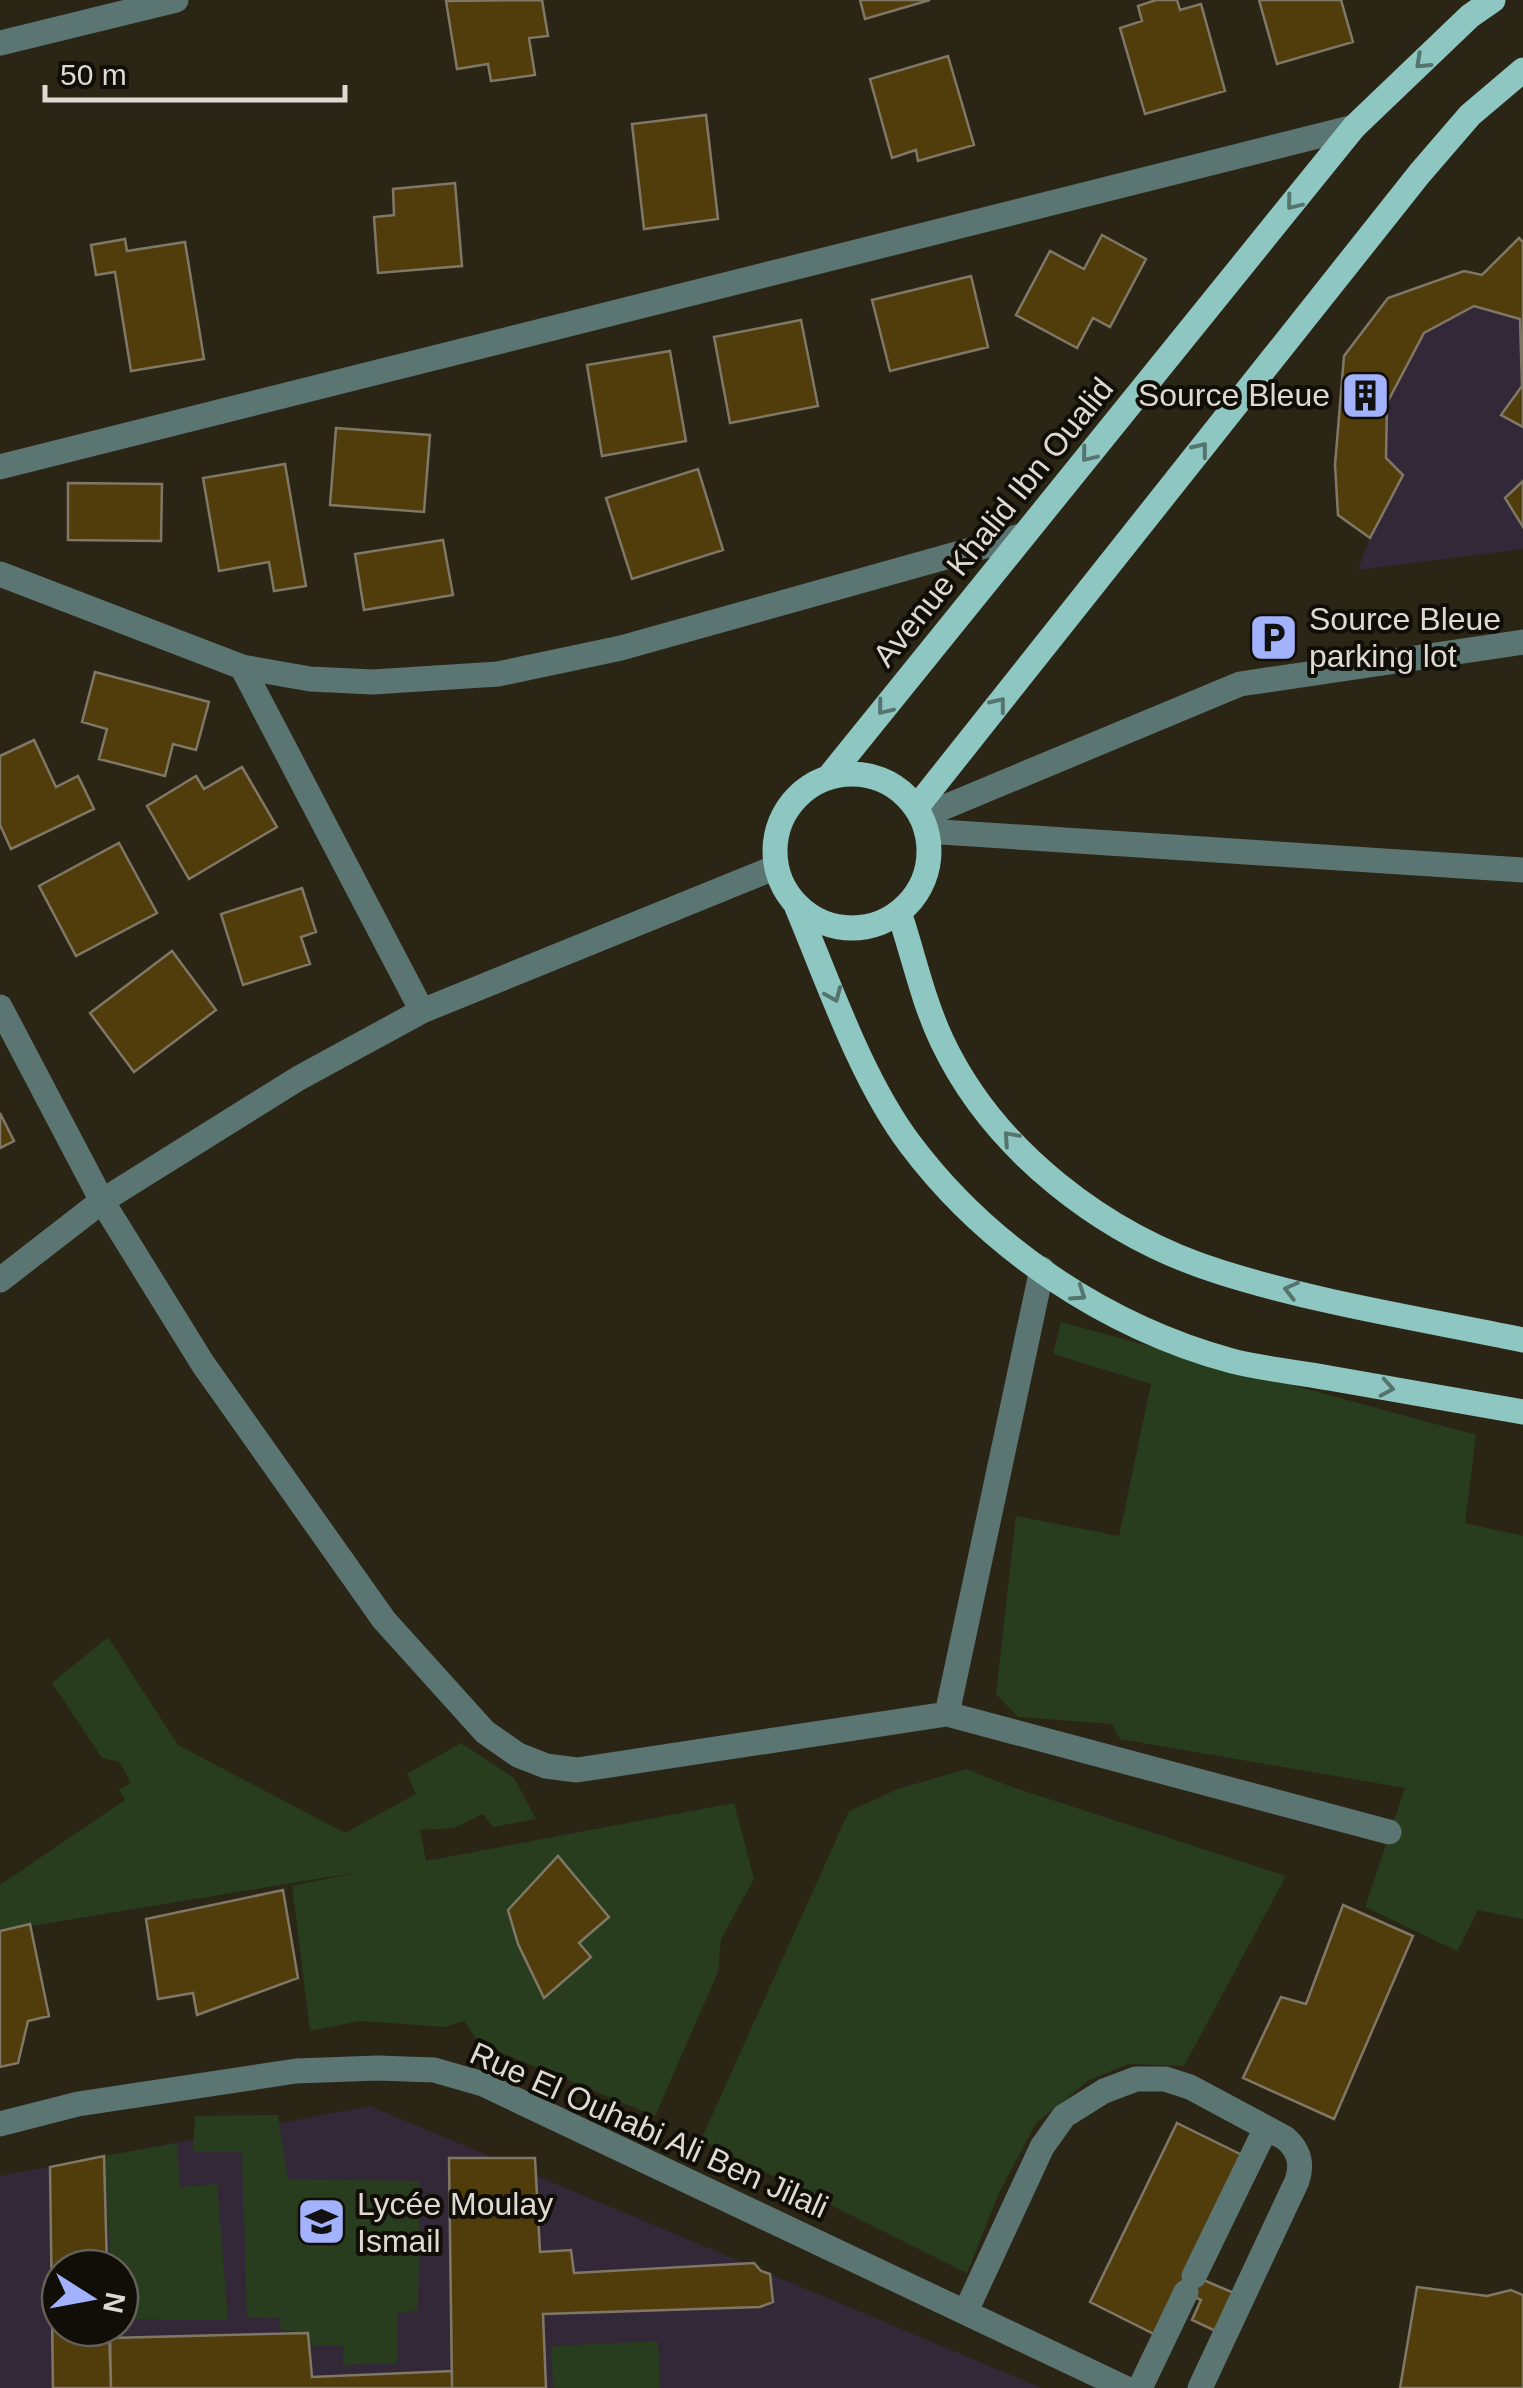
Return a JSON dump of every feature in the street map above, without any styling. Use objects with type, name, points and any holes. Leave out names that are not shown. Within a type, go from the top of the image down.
[{"type":"main road","name":"Avenue Khalid Ibn Oualid","points":[[776,867],[774,848],[785,812],[810,786],[828,778],[1354,127],[1470,16],[1493,0]]},
{"type":"main road","points":[[921,818],[1420,173],[1470,115],[1523,70]]},
{"type":"main road","points":[[796,905],[814,919],[836,927],[880,923],[900,912],[913,898],[928,863],[921,818],[894,787],[867,775],[828,778]]},
{"type":"main road","points":[[776,867],[854,1042],[908,1142],[960,1204],[1010,1247],[1092,1303],[1174,1342],[1234,1362],[1523,1412]]},
{"type":"main road","points":[[900,912],[941,1040],[978,1104],[1028,1159],[1095,1212],[1155,1246],[1218,1272],[1523,1340]]},
{"type":"street","points":[[0,43],[176,0]]},
{"type":"street","points":[[0,467],[1354,127]]},
{"type":"street","points":[[0,574],[242,667],[310,679],[373,682],[498,674],[639,643],[1024,535]]},
{"type":"street","points":[[921,818],[1240,684],[1523,642]]},
{"type":"street","points":[[242,667],[422,1011]]},
{"type":"street","points":[[921,818],[1523,870]]},
{"type":"street","points":[[0,1280],[102,1200],[299,1078],[422,1011],[776,867]]},
{"type":"street","points":[[0,1007],[102,1200],[203,1364],[384,1620],[485,1732],[518,1755],[546,1766],[577,1770],[947,1714],[1389,1832]]},
{"type":"street","points":[[947,1714],[1042,1270]]},
{"type":"street","name":"Rue El Ouhabi Ali Ben Jilali","points":[[0,2124],[78,2104],[296,2071],[434,2070],[484,2084],[1124,2388]]},
{"type":"street","points":[[966,2311],[1042,2147],[1064,2116],[1104,2090],[1136,2079],[1166,2079],[1266,2128],[1293,2145],[1301,2163],[1200,2388]]},
{"type":"street","points":[[1140,2388],[1266,2128]]},
{"type":"shaded area","points":[[1474,306],[1520,319],[1522,386],[1501,414],[1523,427],[1523,481],[1505,498],[1523,527],[1523,549],[1358,570],[1403,475],[1386,458],[1387,403],[1424,333]]},
{"type":"shaded area","name":"Lycée Moulay Ismail","points":[[370,2106],[1042,2388],[0,2388],[0,2176]]},
{"type":"green space","points":[[1061,1322],[1476,1435],[1465,1523],[1523,1536],[1523,1919],[1478,1910],[1457,1951],[1365,1907],[1405,1788],[1120,1739],[1112,1724],[1018,1717],[996,1694],[1016,1516],[1119,1536],[1151,1384],[1053,1354]]},
{"type":"green space","points":[[108,1637],[178,1745],[345,1833],[416,1794],[407,1774],[461,1743],[514,1778],[536,1819],[493,1827],[483,1814],[454,1828],[420,1830],[426,1861],[734,1803],[754,1879],[721,1939],[718,1972],[655,2116],[480,2044],[464,2021],[446,2027],[360,2021],[310,2031],[292,1886],[359,1872],[0,1931],[0,1885],[125,1800],[119,1790],[131,1783],[120,1762],[102,1758],[52,1683]]},
{"type":"green space","points":[[966,1769],[1286,1876],[1184,2066],[1129,2064],[1089,2080],[1036,2123],[999,2193],[967,2273],[701,2140],[849,1811],[898,1789]]},
{"type":"green space","points":[[278,2115],[288,2179],[420,2181],[418,2310],[397,2314],[397,2363],[343,2365],[344,2345],[309,2345],[308,2333],[281,2330],[280,2318],[247,2317],[242,2152],[193,2152],[195,2116]]},
{"type":"green space","points":[[177,2143],[180,2187],[217,2184],[228,2320],[140,2319],[140,2248],[110,2248],[104,2156]]},
{"type":"green space","points":[[658,2341],[660,2388],[553,2388],[551,2346]]},
{"type":"building","points":[[542,0],[548,36],[529,38],[535,75],[491,81],[488,64],[457,69],[446,1]]},
{"type":"building","points":[[860,0],[930,0],[865,19]]},
{"type":"building","points":[[1156,0],[1177,0],[1180,10],[1201,4],[1225,91],[1145,114],[1120,28],[1142,21],[1138,6]]},
{"type":"building","points":[[1259,0],[1341,0],[1353,42],[1277,64]]},
{"type":"building","points":[[948,56],[974,145],[918,161],[916,150],[892,158],[870,79]]},
{"type":"building","points":[[706,115],[718,219],[644,229],[632,124]]},
{"type":"building","points":[[455,183],[462,266],[378,273],[374,217],[394,215],[393,189]]},
{"type":"building","points":[[1102,235],[1146,259],[1110,327],[1093,318],[1077,348],[1016,315],[1050,251],[1084,269]]},
{"type":"building","name":"Source Bleue","points":[[1519,238],[1523,242],[1523,427],[1501,415],[1522,386],[1520,319],[1474,306],[1424,333],[1387,403],[1386,458],[1403,475],[1370,538],[1338,515],[1335,465],[1344,356],[1388,298],[1464,271],[1482,275]]},
{"type":"building","points":[[125,239],[127,251],[185,242],[204,359],[131,371],[115,272],[96,275],[91,245]]},
{"type":"building","points":[[971,276],[988,347],[890,371],[872,300]]},
{"type":"building","points":[[801,320],[818,406],[730,423],[714,337]]},
{"type":"building","points":[[670,351],[686,441],[602,456],[587,365]]},
{"type":"building","points":[[336,428],[430,435],[424,512],[330,505]]},
{"type":"building","points":[[285,464],[306,586],[274,591],[269,562],[219,571],[203,478]]},
{"type":"building","points":[[698,469],[723,550],[632,579],[606,498]]},
{"type":"building","points":[[1523,481],[1523,527],[1505,498]]},
{"type":"building","points":[[68,483],[162,484],[161,541],[68,540]]},
{"type":"building","points":[[443,540],[453,595],[364,610],[355,554]]},
{"type":"building","points":[[95,672],[209,702],[196,750],[173,744],[165,776],[99,759],[107,729],[82,722]]},
{"type":"building","points":[[34,740],[56,787],[78,776],[94,809],[11,849],[0,825],[0,756]]},
{"type":"building","points":[[242,767],[277,827],[189,879],[147,806],[196,776],[204,789]]},
{"type":"building","points":[[119,843],[157,913],[76,956],[39,886]]},
{"type":"building","points":[[302,888],[316,932],[301,937],[310,964],[243,985],[221,914]]},
{"type":"building","points":[[172,951],[216,1010],[134,1072],[90,1013]]},
{"type":"building","points":[[0,1113],[14,1141],[0,1148]]},
{"type":"building","points":[[558,1856],[609,1917],[579,1943],[591,1957],[544,1998],[518,1944],[508,1910]]},
{"type":"building","points":[[283,1890],[298,1978],[197,2015],[193,1993],[158,1999],[146,1919]]},
{"type":"building","points":[[1343,1905],[1413,1936],[1334,2119],[1243,2078],[1281,1997],[1306,2004]]},
{"type":"building","points":[[30,1924],[49,2016],[28,2021],[18,2063],[0,2067],[0,1931]]},
{"type":"building","points":[[1177,2123],[1244,2156],[1187,2273],[1241,2296],[1222,2334],[1192,2320],[1201,2300],[1178,2289],[1156,2335],[1090,2302]]},
{"type":"building","points":[[104,2156],[106,2248],[51,2248],[50,2167]]},
{"type":"building","points":[[449,2158],[535,2158],[540,2252],[571,2250],[574,2273],[754,2263],[770,2274],[773,2302],[760,2307],[543,2314],[546,2388],[452,2388]]},
{"type":"building","points":[[1417,2287],[1487,2296],[1511,2290],[1523,2295],[1523,2388],[1400,2388]]},
{"type":"building","points":[[308,2333],[312,2377],[452,2371],[452,2388],[111,2388],[110,2348],[140,2348],[140,2337]]},
{"type":"building","points":[[52,2348],[110,2348],[111,2388],[53,2388]]},
{"type":"place","name":"Source Bleue","points":[[1365,395]]},
{"type":"place","name":"Source Bleue parking lot","points":[[1274,637]]},
{"type":"place","name":"Lycée Moulay Ismail","points":[[322,2222]]}]
